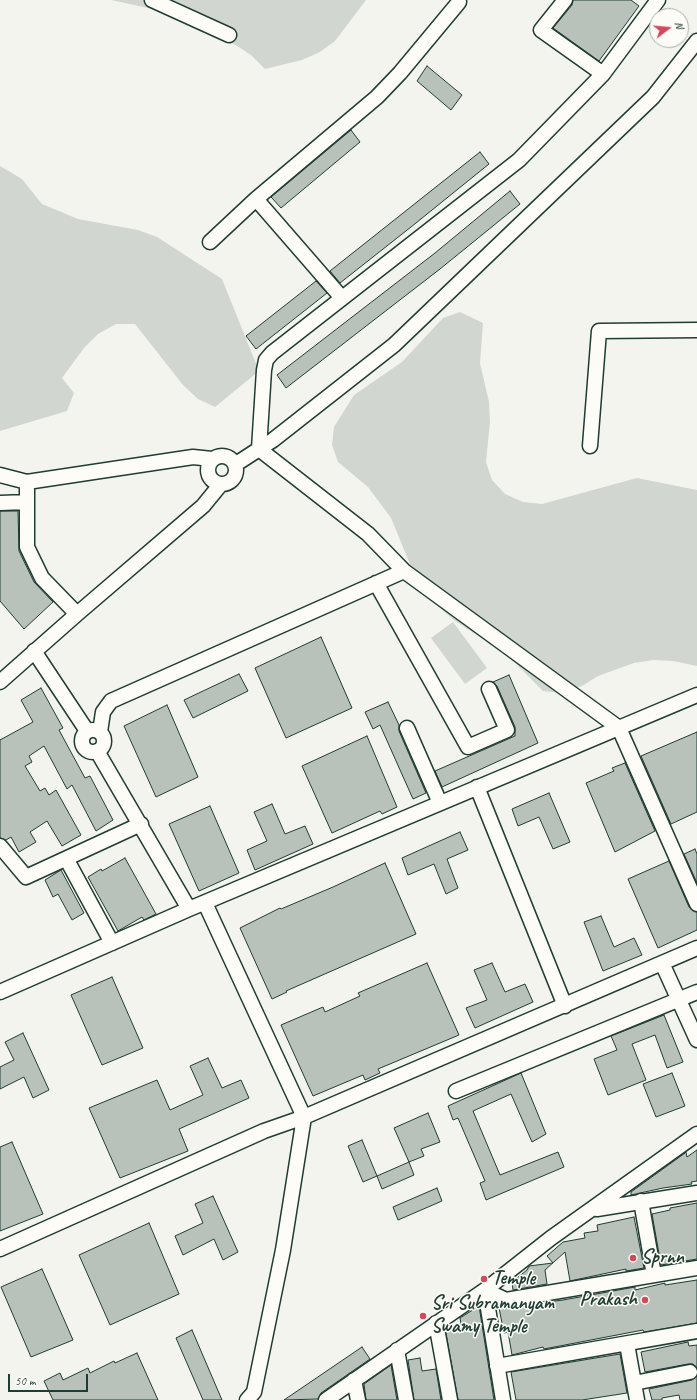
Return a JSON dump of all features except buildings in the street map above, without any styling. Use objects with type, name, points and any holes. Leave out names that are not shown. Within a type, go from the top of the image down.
[{"type":"street","points":[[152,0],[229,35]]},
{"type":"street","points":[[565,0],[542,30],[603,74]]},
{"type":"street","points":[[259,449],[264,370],[266,360],[272,353],[518,160],[603,74],[658,0]]},
{"type":"street","points":[[210,242],[256,199],[377,97],[400,73],[459,2]]},
{"type":"street","points":[[236,464],[273,440],[394,345],[653,97],[697,41]]},
{"type":"street","points":[[256,199],[342,298]]},
{"type":"street","points":[[590,446],[599,331],[697,330]]},
{"type":"street","points":[[259,449],[368,534],[404,571],[619,728],[697,904]]},
{"type":"street","points":[[0,475],[27,482],[193,457],[212,459],[220,455],[233,460],[237,469],[234,478],[230,482],[222,484],[204,506],[34,651],[0,682]]},
{"type":"street","points":[[212,459],[208,472],[213,480],[222,484]]},
{"type":"street","points":[[27,482],[27,547],[42,578],[77,614]]},
{"type":"street","points":[[0,503],[27,502]]},
{"type":"street","points":[[34,651],[94,732],[104,742],[98,751],[90,752],[82,744],[82,737],[94,732],[103,712],[111,701],[404,571]]},
{"type":"street","points":[[376,583],[468,747],[506,730],[489,689]]},
{"type":"street","points":[[0,992],[205,902],[697,695]]},
{"type":"street","points":[[407,728],[440,803]]},
{"type":"street","points":[[98,751],[189,909]]},
{"type":"street","points":[[477,787],[565,1006]]},
{"type":"street","points":[[0,846],[26,877],[67,860],[141,824]]},
{"type":"street","points":[[67,860],[112,943]]},
{"type":"street","points":[[205,902],[304,1117],[278,1272],[254,1392],[247,1400]]},
{"type":"street","points":[[0,1250],[264,1131],[304,1117],[697,948]]},
{"type":"street","points":[[662,963],[697,1040]]},
{"type":"street","points":[[456,1091],[697,992]]},
{"type":"street","points":[[326,1400],[485,1290],[551,1238],[593,1210],[697,1134]]},
{"type":"street","points":[[593,1210],[697,1193]]},
{"type":"street","points":[[641,1201],[654,1275]]},
{"type":"street","points":[[485,1290],[506,1300],[697,1268]]},
{"type":"street","points":[[485,1290],[503,1400]]},
{"type":"street","points":[[436,1323],[450,1400]]},
{"type":"street","points":[[497,1366],[697,1331]]},
{"type":"street","points":[[627,1344],[634,1383],[634,1400]]},
{"type":"street","points":[[397,1350],[406,1400]]},
{"type":"street","points":[[634,1383],[690,1372]]},
{"type":"street","points":[[354,1380],[358,1400]]},
{"type":"shaded area","points":[[111,0],[366,0],[335,41],[320,52],[302,60],[265,69],[251,55],[234,44],[162,11]]},
{"type":"shaded area","points":[[0,166],[22,179],[42,204],[78,219],[138,230],[157,237],[222,279],[259,371],[215,407],[198,399],[183,385],[135,324],[116,324],[98,334],[84,348],[62,378],[74,393],[67,411],[0,431]]},
{"type":"shaded area","points":[[460,312],[483,323],[480,363],[489,402],[490,422],[486,462],[492,480],[505,494],[523,502],[542,504],[637,478],[697,490],[697,666],[673,661],[653,660],[634,663],[598,676],[582,686],[562,693],[543,691],[504,652],[455,621],[439,607],[412,569],[391,518],[368,487],[338,462],[332,445],[334,427],[354,395],[402,362],[443,318]]},
{"type":"shaded area","points":[[453,622],[487,668],[465,684],[431,638]]},
{"type":"place","name":"Sprnn","points":[[633,1258]]},
{"type":"place","name":"Temple","points":[[484,1279]]},
{"type":"place","name":"Prakash","points":[[645,1300]]},
{"type":"place","name":"Sri Subramanyam Swamy Temple","points":[[423,1316]]}]
